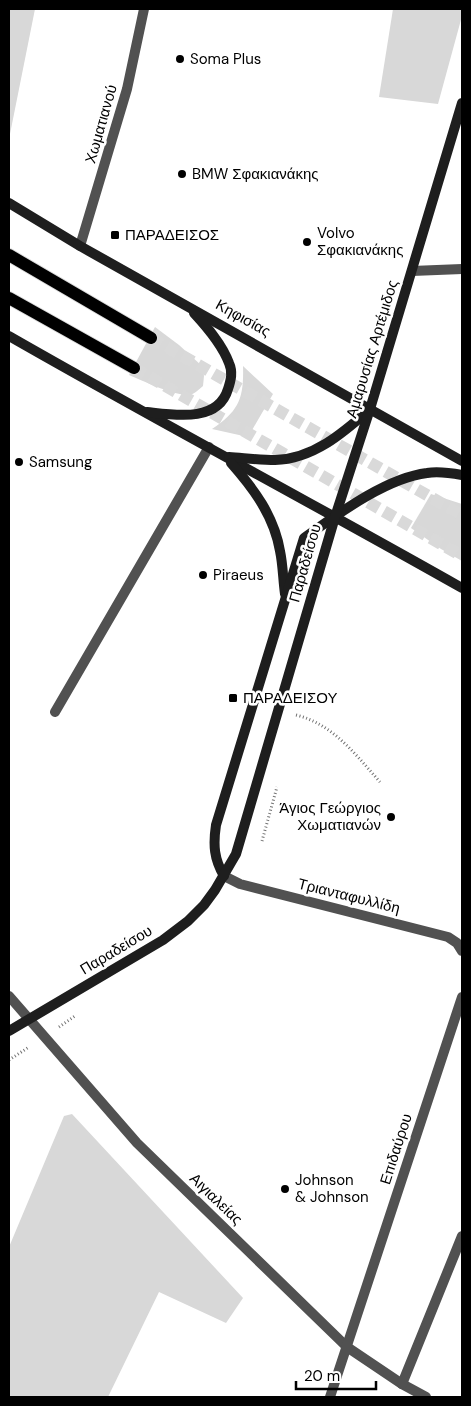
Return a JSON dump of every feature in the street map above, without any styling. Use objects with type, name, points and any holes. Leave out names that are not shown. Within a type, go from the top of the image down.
[{"type":"main road","name":"Αμαρυσίας Αρτέμιδος","points":[[335,517],[370,409],[462,103]]},
{"type":"main road","name":"Κηφισίας","points":[[9,203],[80,246],[462,461]]},
{"type":"main road","points":[[9,255],[151,338]]},
{"type":"main road","points":[[9,298],[134,368]]},
{"type":"main road","points":[[139,410],[171,415],[198,413],[218,406],[227,393],[232,378],[230,364],[210,332],[188,306]]},
{"type":"main road","points":[[9,336],[462,588]]},
{"type":"main road","points":[[226,456],[276,460],[295,456],[323,446],[346,431],[370,409]]},
{"type":"main road","points":[[226,456],[248,482],[265,507],[275,529],[280,552],[285,599]]},
{"type":"main road","points":[[335,517],[377,491],[411,476],[428,473],[462,475]]},
{"type":"main road","name":"Παραδείσου","points":[[224,876],[218,865],[214,849],[216,825],[285,599],[304,538],[335,517]]},
{"type":"main road","name":"Παραδείσου","points":[[9,1031],[175,932],[204,905],[224,876],[239,844],[335,517]]},
{"type":"street","name":"Χωματιανού","points":[[80,246],[127,89],[144,9]]},
{"type":"street","points":[[412,271],[462,269]]},
{"type":"street","points":[[55,712],[209,447]]},
{"type":"street","name":"Τριανταφυλλίδη","points":[[224,876],[240,884],[448,937],[457,943],[462,951]]},
{"type":"street","name":"Αιγιαλείας","points":[[9,996],[137,1143],[346,1347],[402,1384],[426,1397]]},
{"type":"street","name":"Επιδαύρου","points":[[330,1397],[462,997]]},
{"type":"street","points":[[402,1384],[462,1236]]},
{"type":"path","points":[[278,710],[316,721],[334,733],[380,782]]},
{"type":"shaded area","points":[[9,9],[35,9],[9,139]]},
{"type":"shaded area","points":[[393,9],[462,9],[462,16],[438,104],[379,97]]},
{"type":"shaded area","points":[[155,327],[202,366],[203,386],[193,394],[186,395],[173,392],[129,375]]},
{"type":"shaded area","points":[[243,366],[273,394],[248,437],[212,429],[234,410],[238,403],[241,395]]},
{"type":"shaded area","points":[[431,494],[462,504],[462,561],[411,528]]},
{"type":"shaded area","points":[[72,1114],[243,1298],[226,1323],[159,1292],[108,1397],[9,1397],[9,1247],[64,1116]]},
{"type":"tunnel","points":[[151,338],[462,515]]},
{"type":"tunnel","points":[[134,368],[462,556]]},
{"type":"place","name":"Soma Plus","points":[[180,59]]},
{"type":"place","name":"BMW Σφακιανάκης","points":[[182,174]]},
{"type":"place","name":"ΠΑΡΑΔΕΙΣΟΣ","points":[[115,235]]},
{"type":"place","name":"Volvo Σφακιανάκης","points":[[307,242]]},
{"type":"place","name":"Samsung","points":[[19,462]]},
{"type":"place","name":"Piraeus","points":[[203,575]]},
{"type":"place","name":"ΠΑΡΑΔΕΙΣΟΥ","points":[[233,698]]},
{"type":"place","name":"Άγιος Γεώργιος Χωματιανών","points":[[391,817]]},
{"type":"place","name":"Johnson & Johnson","points":[[285,1189]]}]
